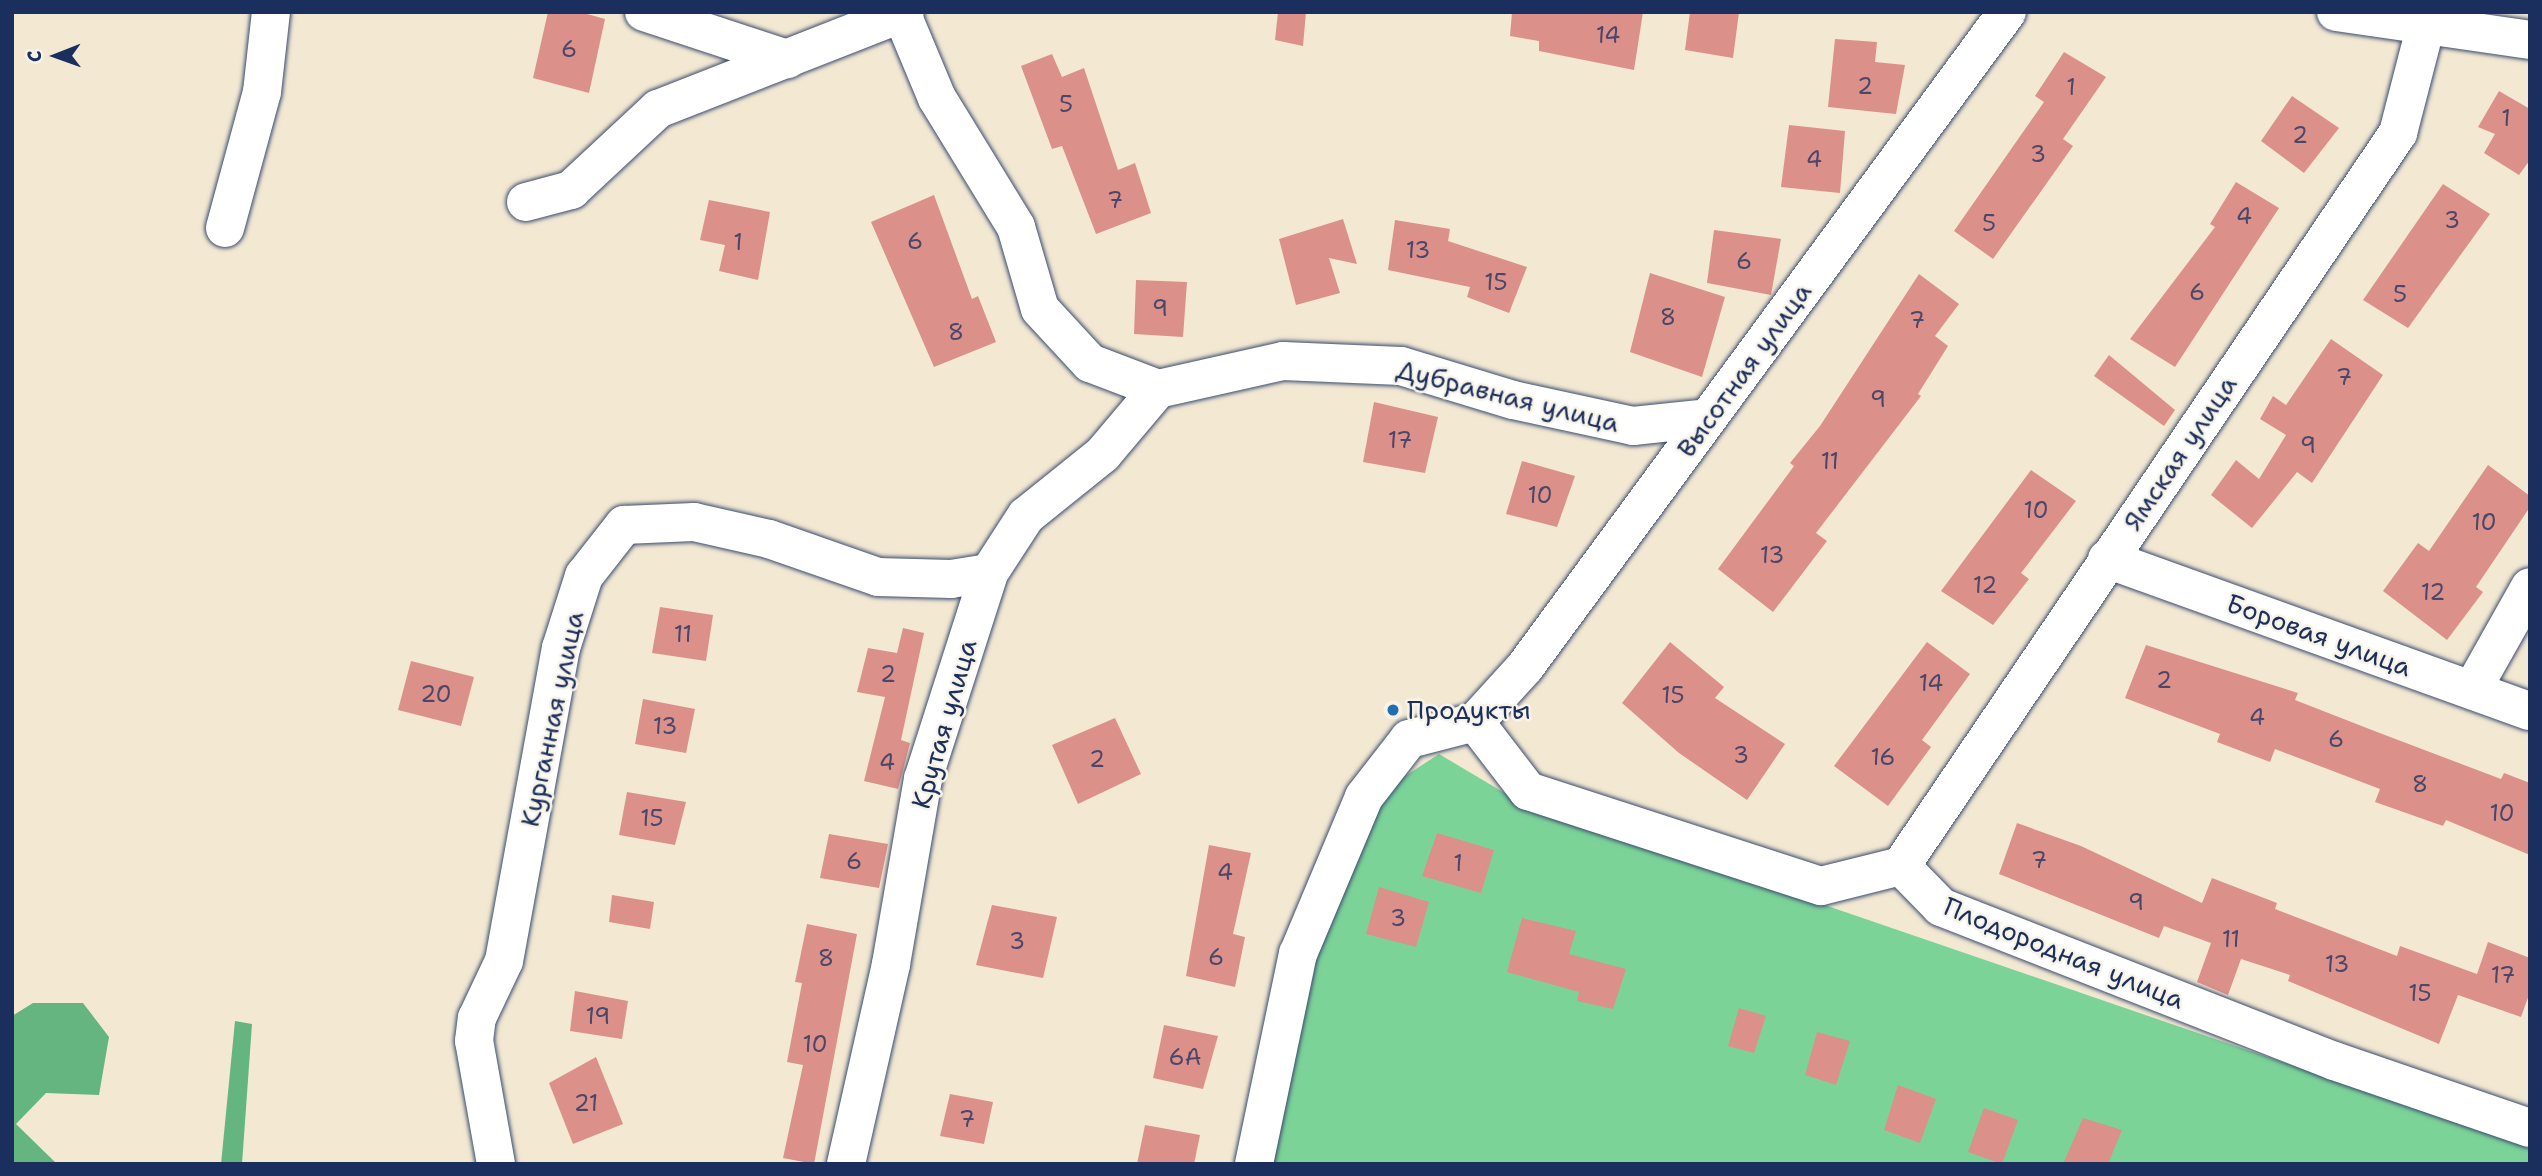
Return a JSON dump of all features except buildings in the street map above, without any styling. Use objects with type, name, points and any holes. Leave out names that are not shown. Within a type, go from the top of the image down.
[{"type":"street","points":[[226,228],[262,92],[271,12]]},
{"type":"street","points":[[644,12],[787,59]]},
{"type":"street","name":"Высотная улица","points":[[1475,722],[1525,667],[2007,12]]},
{"type":"street","points":[[2336,12],[2530,40]]},
{"type":"street","points":[[526,202],[571,190],[658,109],[902,13],[937,98],[1016,226],[1040,309],[1090,363],[1158,389]]},
{"type":"street","name":"Ямская улица","points":[[1901,866],[2398,133],[2426,25]]},
{"type":"street","name":"Дубравная улица","points":[[1158,389],[1283,361],[1401,366],[1513,400],[1633,426],[1708,418]]},
{"type":"street","name":"Крутая улица","points":[[846,1164],[891,964],[923,779],[989,573],[1026,516],[1103,454],[1158,389]]},
{"type":"street","name":"Курганная улица","points":[[496,1164],[474,1041],[477,1018],[504,961],[561,648],[584,576],[624,525],[694,522],[769,539],[878,577],[951,579],[989,573]]},
{"type":"street","name":"Боровая улица","points":[[2107,559],[2530,711]]},
{"type":"street","points":[[2472,690],[2530,587]]},
{"type":"street","points":[[1254,1164],[1298,954],[1364,797],[1409,739],[1475,722],[1528,791],[1821,886],[1901,866]]},
{"type":"street","name":"Плодородная улица","points":[[1901,866],[1941,907],[2334,1061],[2530,1128]]},
{"type":"green space","points":[[1439,754],[1513,798],[2530,1147],[2530,1164],[1269,1164],[1288,1034],[1376,795]]},
{"type":"green space","points":[[33,1003],[83,1003],[109,1037],[99,1095],[46,1093],[16,1124],[57,1164],[12,1164],[12,1016]]},
{"type":"green space","points":[[235,1021],[252,1024],[242,1164],[221,1164]]},
{"type":"place","name":"Продукты","points":[[1393,710]]}]
